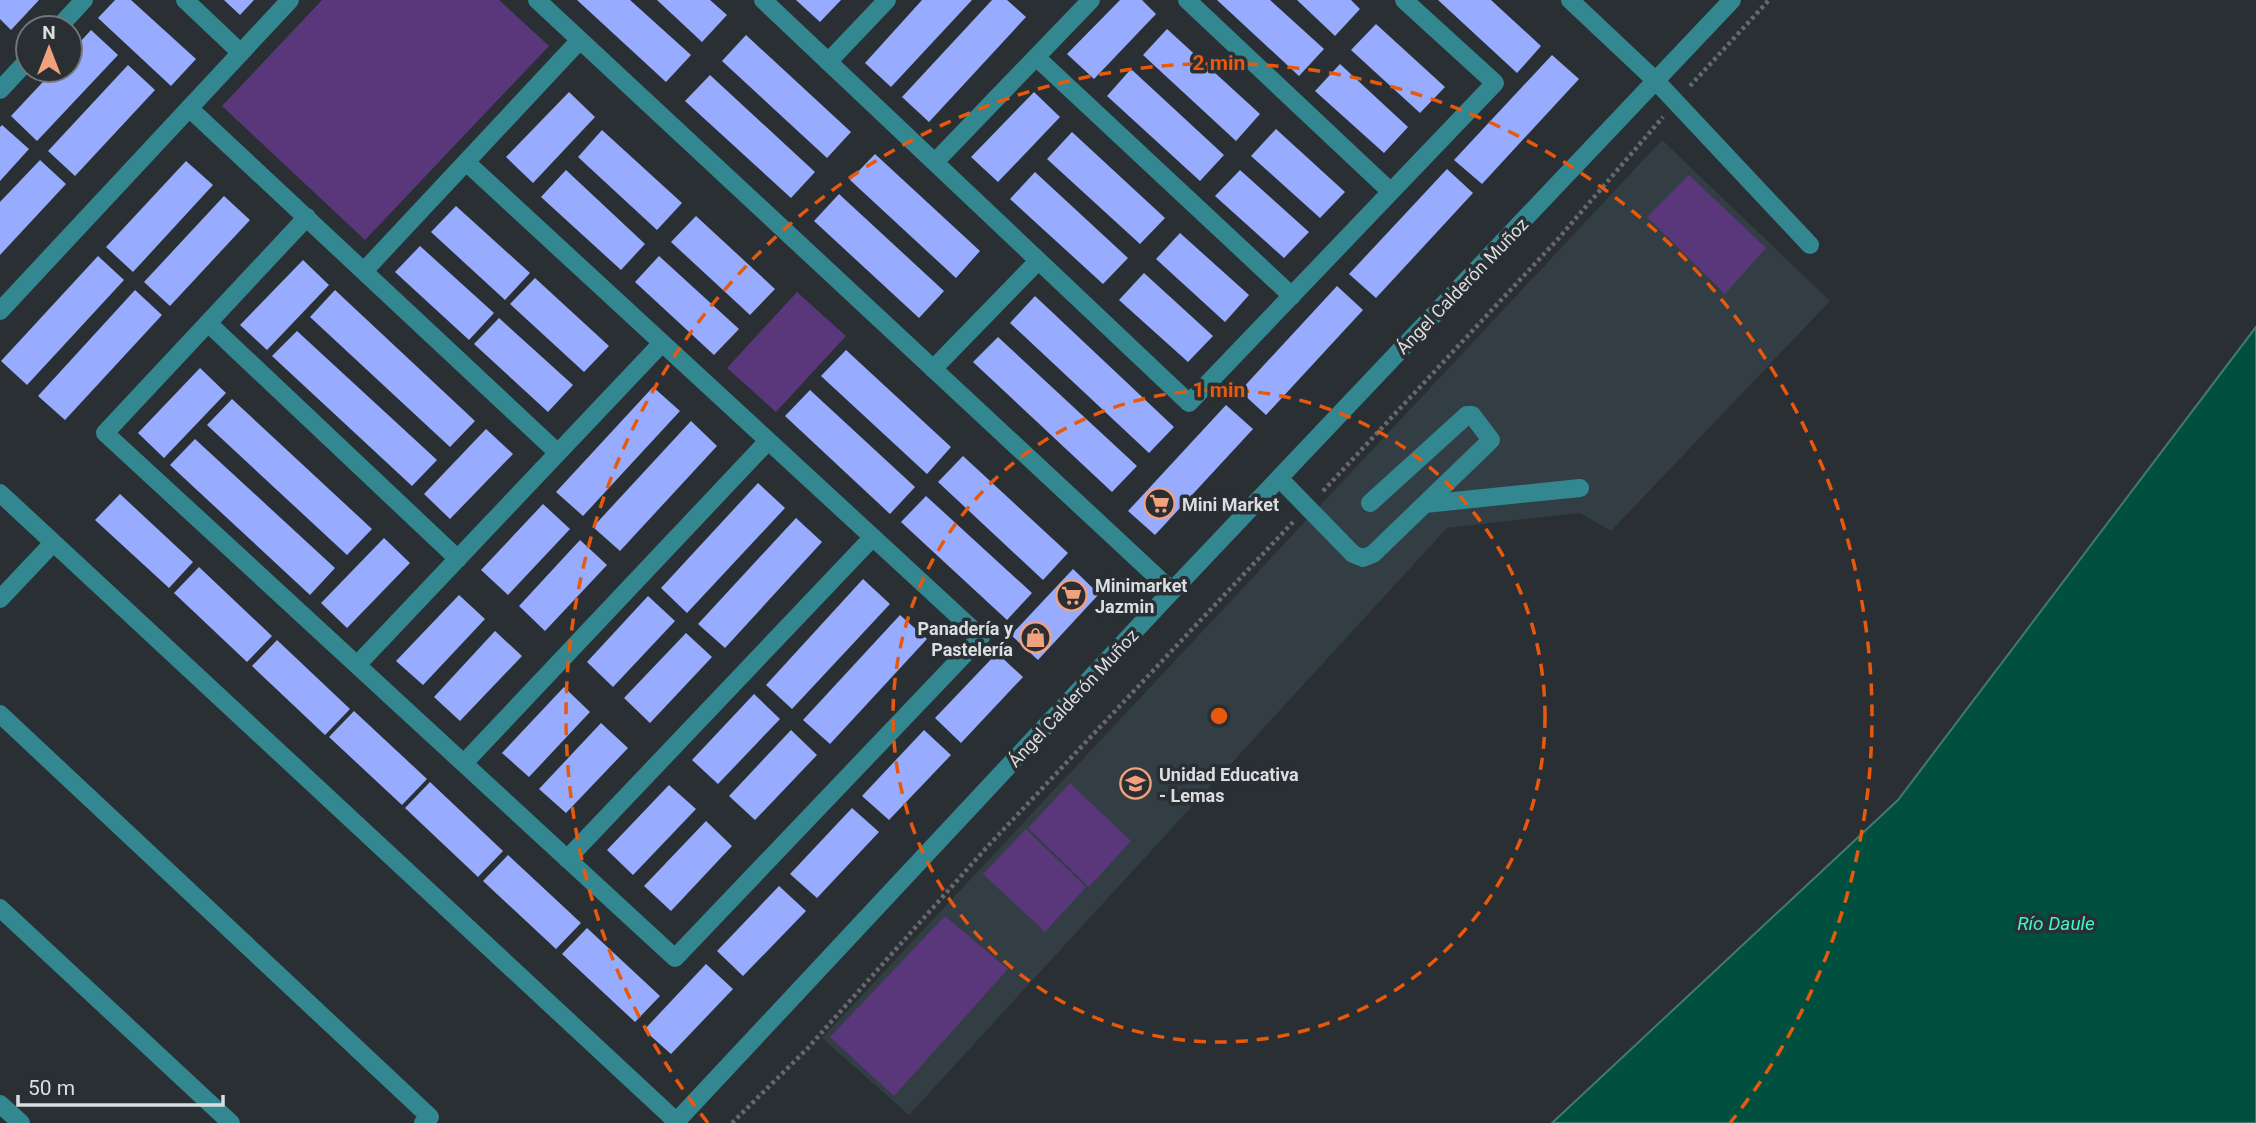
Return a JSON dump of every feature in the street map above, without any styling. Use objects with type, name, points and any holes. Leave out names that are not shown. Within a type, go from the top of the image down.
[{"type":"street","points":[[71,14],[84,0]]},
{"type":"street","points":[[185,0],[241,53]]},
{"type":"street","points":[[0,311],[290,0]]},
{"type":"street","points":[[537,0],[1172,591]]},
{"type":"street","points":[[763,0],[1189,403],[1495,83],[1404,0]]},
{"type":"street","points":[[828,62],[887,0]]},
{"type":"street","points":[[935,162],[1091,0]]},
{"type":"street","points":[[1187,0],[1391,192]]},
{"type":"street","points":[[1570,0],[1656,81],[1810,245]]},
{"type":"street","name":"Ángel Calderón Muñoz","points":[[676,1122],[1172,591],[1732,0]]},
{"type":"street","points":[[364,271],[580,40]]},
{"type":"street","points":[[1036,57],[1292,296]]},
{"type":"street","points":[[0,90],[14,75]]},
{"type":"street","points":[[189,108],[558,453]]},
{"type":"street","points":[[307,217],[104,433],[675,958],[981,637],[466,162]]},
{"type":"street","points":[[933,369],[1038,261]]},
{"type":"street","points":[[208,323],[458,559]]},
{"type":"street","points":[[357,665],[663,343]]},
{"type":"street","points":[[1279,478],[1353,554],[1363,558],[1373,554],[1491,440],[1472,415],[1462,418],[1370,503]]},
{"type":"street","points":[[464,763],[768,441]]},
{"type":"street","points":[[1425,504],[1580,488]]},
{"type":"street","points":[[0,493],[676,1122]]},
{"type":"street","points":[[567,859],[873,537]]},
{"type":"street","points":[[0,599],[53,543]]},
{"type":"street","points":[[0,714],[430,1121]]},
{"type":"street","points":[[0,908],[231,1123]]},
{"type":"street","points":[[0,1104],[21,1123]]},
{"type":"path","points":[[732,1123],[807,1049],[987,847],[1558,239],[1734,35],[1769,0]]},
{"type":"shaded area","points":[[322,0],[499,0],[549,46],[365,240],[222,106]]},
{"type":"shaded area","name":"Unidad Educativa - Lemas","points":[[1662,140],[1830,301],[1611,531],[1580,513],[1447,528],[909,1115],[822,1038]]},
{"type":"shaded area","points":[[1689,175],[1766,248],[1725,294],[1647,217]]},
{"type":"shaded area","points":[[797,292],[846,336],[776,412],[727,368]]},
{"type":"shaded area","points":[[1070,783],[1131,841],[1089,887],[1028,828]]},
{"type":"shaded area","points":[[1026,829],[1086,887],[1045,932],[983,874]]},
{"type":"shaded area","points":[[945,916],[1008,969],[894,1096],[830,1037]]},
{"type":"water","name":"Río Daule","points":[[2256,327],[2256,1123],[1552,1123],[1898,800]]},
{"type":"building","points":[[0,0],[39,0],[26,14],[14,14],[14,27],[11,30],[0,19]]},
{"type":"building","points":[[115,0],[131,0],[196,59],[171,86],[98,18]]},
{"type":"building","points":[[224,0],[254,0],[240,15]]},
{"type":"building","points":[[577,0],[630,0],[691,55],[666,82]]},
{"type":"building","points":[[657,0],[710,0],[727,15],[702,42]]},
{"type":"building","points":[[796,0],[841,0],[820,22]]},
{"type":"building","points":[[922,0],[972,0],[891,87],[865,63]]},
{"type":"building","points":[[992,0],[1007,0],[1026,17],[929,122],[902,97]]},
{"type":"building","points":[[1120,0],[1142,0],[1156,14],[1094,79],[1067,54]]},
{"type":"building","points":[[1217,0],[1270,0],[1324,49],[1299,76]]},
{"type":"building","points":[[1297,0],[1351,0],[1360,9],[1335,36]]},
{"type":"building","points":[[1438,0],[1491,0],[1541,46],[1517,73]]},
{"type":"building","points":[[1376,24],[1445,87],[1420,113],[1351,50]]},
{"type":"building","points":[[1167,29],[1260,114],[1236,141],[1143,55]]},
{"type":"building","points":[[91,30],[118,55],[37,141],[11,116],[41,84],[84,84],[84,38]]},
{"type":"building","points":[[746,35],[851,132],[827,158],[722,61]]},
{"type":"building","points":[[1552,55],[1579,79],[1482,184],[1454,160]]},
{"type":"building","points":[[1340,64],[1408,127],[1384,153],[1315,91]]},
{"type":"building","points":[[128,65],[155,90],[75,176],[48,151]]},
{"type":"building","points":[[1131,69],[1224,155],[1200,181],[1107,96]]},
{"type":"building","points":[[710,75],[815,172],[791,198],[685,101]]},
{"type":"building","points":[[569,92],[595,117],[533,183],[506,157]]},
{"type":"building","points":[[1034,92],[1060,117],[998,182],[971,157]]},
{"type":"building","points":[[2,125],[29,149],[0,181],[0,127]]},
{"type":"building","points":[[1276,129],[1345,192],[1320,218],[1251,156]]},
{"type":"building","points":[[602,130],[682,203],[657,230],[578,157]]},
{"type":"building","points":[[1072,132],[1165,218],[1140,244],[1047,159]]},
{"type":"building","points":[[875,154],[980,251],[956,278],[850,180]]},
{"type":"building","points":[[40,160],[66,184],[0,255],[0,202]]},
{"type":"building","points":[[186,161],[213,185],[133,272],[106,247]]},
{"type":"building","points":[[1447,169],[1473,193],[1376,298],[1349,274]]},
{"type":"building","points":[[566,170],[645,244],[621,270],[541,197]]},
{"type":"building","points":[[1240,170],[1309,232],[1284,258],[1215,196]]},
{"type":"building","points":[[1035,172],[1128,258],[1103,284],[1010,199]]},
{"type":"building","points":[[839,194],[944,291],[919,318],[814,221]]},
{"type":"building","points":[[224,196],[250,220],[170,306],[144,282]]},
{"type":"building","points":[[456,206],[530,273],[505,300],[431,232]]},
{"type":"building","points":[[696,216],[775,289],[750,315],[671,242]]},
{"type":"building","points":[[1180,233],[1249,295],[1225,322],[1156,259]]},
{"type":"building","points":[[420,246],[494,313],[469,340],[395,272]]},
{"type":"building","points":[[98,256],[124,280],[27,385],[1,361]]},
{"type":"building","points":[[659,256],[739,329],[714,355],[635,282]]},
{"type":"building","points":[[303,260],[329,285],[267,350],[240,325]]},
{"type":"building","points":[[1144,273],[1213,336],[1188,362],[1119,300]]},
{"type":"building","points":[[535,278],[609,346],[584,372],[510,304]]},
{"type":"building","points":[[1337,286],[1363,310],[1266,415],[1240,391]]},
{"type":"building","points":[[135,290],[162,315],[65,420],[38,396]]},
{"type":"building","points":[[335,290],[475,421],[450,447],[310,317]]},
{"type":"building","points":[[1035,296],[1174,427],[1149,453],[1010,323]]},
{"type":"building","points":[[499,318],[573,385],[548,412],[474,344]]},
{"type":"building","points":[[297,331],[437,460],[412,486],[272,356]]},
{"type":"building","points":[[998,337],[1137,466],[1112,492],[973,362]]},
{"type":"building","points":[[846,350],[951,447],[927,474],[821,376]]},
{"type":"building","points":[[200,368],[226,393],[164,458],[138,433]]},
{"type":"building","points":[[653,387],[680,411],[583,516],[556,492]]},
{"type":"building","points":[[810,390],[915,487],[890,514],[785,416]]},
{"type":"building","points":[[232,399],[372,529],[347,555],[207,425]]},
{"type":"building","points":[[1226,405],[1253,429],[1155,535],[1128,511]]},
{"type":"building","points":[[691,421],[717,446],[620,551],[593,527]]},
{"type":"building","points":[[486,429],[513,454],[450,519],[424,494]]},
{"type":"building","points":[[195,439],[335,568],[310,595],[170,465]]},
{"type":"building","points":[[963,456],[1068,553],[1043,580],[938,482]]},
{"type":"building","points":[[758,483],[785,508],[687,613],[661,588]]},
{"type":"building","points":[[120,494],[193,562],[169,588],[95,520]]},
{"type":"building","points":[[926,496],[1032,593],[1007,620],[901,522]]},
{"type":"building","points":[[543,504],[570,529],[508,595],[481,570]]},
{"type":"building","points":[[796,518],[822,542],[725,648],[698,624]]},
{"type":"building","points":[[384,538],[410,563],[347,628],[321,603]]},
{"type":"building","points":[[580,540],[607,565],[545,631],[519,606]]},
{"type":"building","points":[[199,567],[272,636],[247,662],[174,593]]},
{"type":"building","points":[[1073,569],[1099,594],[1038,660],[1011,635]]},
{"type":"building","points":[[863,579],[890,604],[792,709],[766,685]]},
{"type":"building","points":[[459,595],[485,619],[423,685],[396,661]]},
{"type":"building","points":[[648,596],[675,621],[613,687],[587,662]]},
{"type":"building","points":[[900,615],[927,639],[830,744],[803,720]]},
{"type":"building","points":[[495,631],[522,656],[460,721],[434,697]]},
{"type":"building","points":[[686,633],[712,657],[650,723],[624,698]]},
{"type":"building","points":[[277,640],[350,709],[325,735],[252,666]]},
{"type":"building","points":[[997,653],[1023,677],[961,743],[935,718]]},
{"type":"building","points":[[564,687],[590,712],[529,777],[502,753]]},
{"type":"building","points":[[754,694],[780,719],[718,784],[692,760]]},
{"type":"building","points":[[354,711],[427,779],[402,805],[329,737]]},
{"type":"building","points":[[601,723],[628,748],[566,813],[539,789]]},
{"type":"building","points":[[791,730],[817,755],[755,820],[729,796]]},
{"type":"building","points":[[924,730],[951,755],[889,820],[862,796]]},
{"type":"building","points":[[430,782],[503,851],[478,877],[405,808]]},
{"type":"building","points":[[669,785],[696,809],[633,875],[607,850]]},
{"type":"building","points":[[852,808],[879,832],[817,898],[790,874]]},
{"type":"building","points":[[706,821],[732,846],[671,911],[644,886]]},
{"type":"building","points":[[508,855],[581,923],[556,949],[483,881]]},
{"type":"building","points":[[779,886],[806,911],[743,976],[717,951]]},
{"type":"building","points":[[587,928],[660,996],[635,1022],[562,954]]},
{"type":"building","points":[[706,964],[733,989],[671,1054],[644,1030]]},
{"type":"place","name":"Mini Market","points":[[1159,504]]},
{"type":"place","name":"Minimarket Jazmin","points":[[1072,595]]},
{"type":"place","name":"Panadería y Pastelería","points":[[1036,638]]},
{"type":"place","name":"Unidad Educativa - Lemas","points":[[1136,784]]}]
